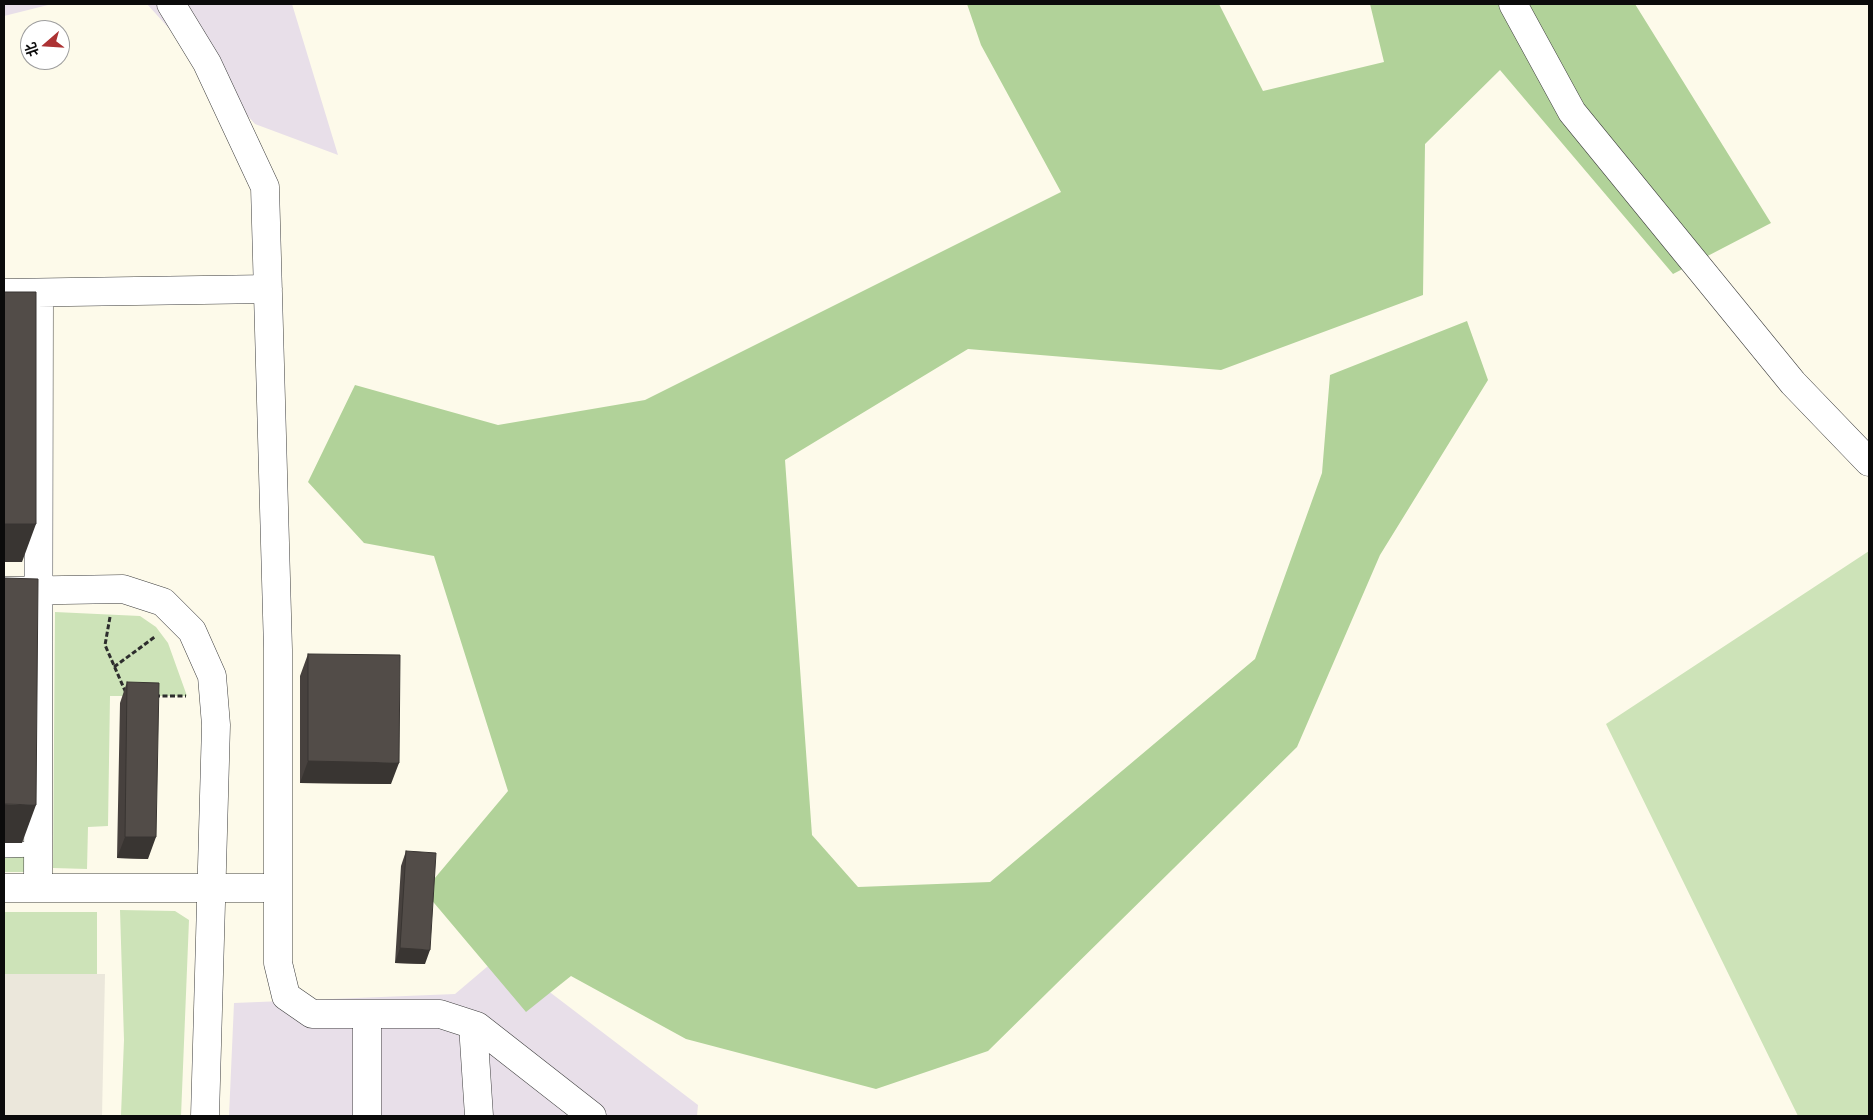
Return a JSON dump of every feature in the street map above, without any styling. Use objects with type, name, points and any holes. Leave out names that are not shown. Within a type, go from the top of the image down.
[{"type":"street","points":[[171,4],[207,63],[265,187],[278,650],[278,963],[286,996],[312,1014],[440,1014],[473,1025],[592,1116]]},
{"type":"street","points":[[1513,4],[1572,112],[1793,383],[1869,462]]},
{"type":"street","points":[[4,293],[268,289]]},
{"type":"street","points":[[38,888],[39,293]]},
{"type":"street","points":[[4,591],[123,589],[163,602],[192,631],[212,676],[216,726],[204,1116]]},
{"type":"street","points":[[4,888],[278,888]]},
{"type":"street","points":[[367,1014],[367,1116]]},
{"type":"street","points":[[473,1025],[478,1116]]},
{"type":"lane","points":[[4,850],[38,849]]},
{"type":"path","points":[[116,590],[104,645],[127,696]]},
{"type":"path","points":[[114,667],[147,641],[182,622]]},
{"type":"path","points":[[153,696],[214,697]]},
{"type":"shaded area","points":[[4,4],[52,4],[4,16]]},
{"type":"shaded area","points":[[147,4],[292,4],[338,155],[255,124]]},
{"type":"shaded area","points":[[501,955],[698,1105],[697,1116],[229,1116],[234,1003],[455,994]]},
{"type":"shaded area","points":[[4,974],[105,974],[102,1116],[4,1116]]},
{"type":"green space","points":[[967,4],[1219,4],[1263,91],[1384,62],[1370,4],[1635,4],[1771,223],[1673,274],[1500,70],[1425,144],[1423,295],[1221,370],[968,349],[785,460],[812,835],[858,887],[990,882],[1255,659],[1322,473],[1330,375],[1467,321],[1488,380],[1380,555],[1297,747],[988,1051],[876,1089],[686,1039],[571,976],[526,1012],[424,891],[508,791],[434,556],[364,543],[308,482],[355,385],[498,425],[645,400],[1061,192],[981,45]]},
{"type":"green space","points":[[1869,551],[1869,1116],[1798,1116],[1606,724]]},
{"type":"green space","points":[[55,612],[140,616],[156,627],[168,643],[187,696],[110,696],[108,826],[88,827],[87,869],[53,868]]},
{"type":"green space","points":[[4,857],[28,857],[28,872],[4,872]]},
{"type":"green space","points":[[120,910],[175,911],[189,920],[181,1116],[121,1115],[124,1040]]},
{"type":"green space","points":[[4,912],[97,912],[97,974],[4,974]]},
{"type":"building","points":[[4,292],[36,292],[36,524],[4,524]]},
{"type":"building","points":[[4,578],[38,579],[36,805],[4,804]]},
{"type":"building","points":[[308,654],[400,655],[399,763],[308,761]]},
{"type":"building","points":[[127,682],[159,683],[156,837],[125,837]]},
{"type":"building","points":[[406,851],[436,853],[430,950],[400,948]]}]
